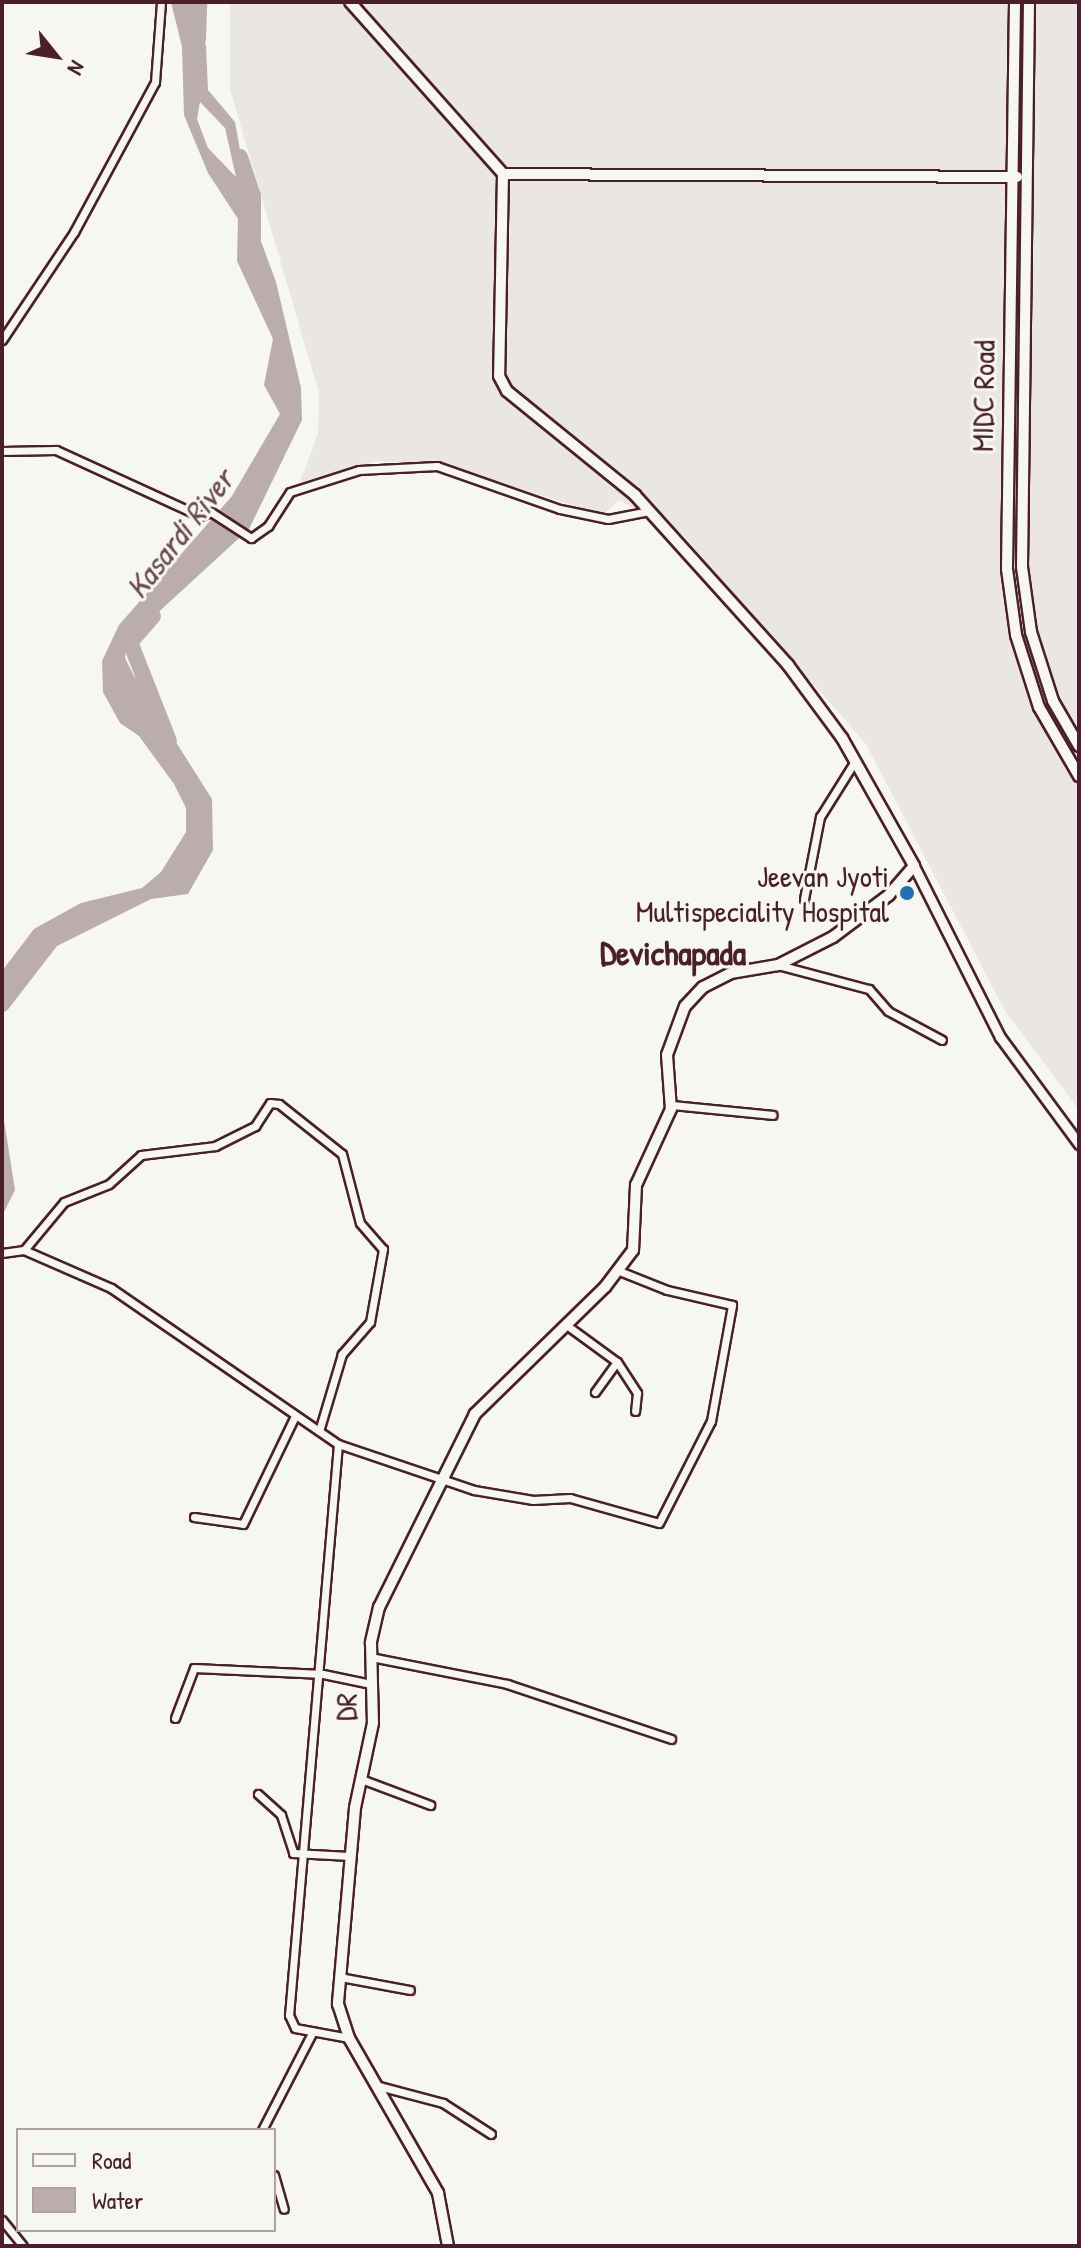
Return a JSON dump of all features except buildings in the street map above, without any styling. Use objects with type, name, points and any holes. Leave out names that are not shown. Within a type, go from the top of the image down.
[{"type":"main road","points":[[350,2],[503,174],[499,376],[507,391],[649,511],[788,665],[855,761],[914,866],[860,917],[778,965],[731,973],[703,987],[685,1006],[667,1055],[673,1105]]},
{"type":"main road","name":"MIDC Road","points":[[1015,2],[1007,569],[1016,635],[1039,707],[1079,776]]},
{"type":"main road","name":"MIDC Road","points":[[1029,2],[1022,567],[1040,660],[1079,746]]},
{"type":"main road","points":[[503,174],[1025,177]]},
{"type":"main road","name":"DR","points":[[448,2246],[438,2193],[349,2038],[338,2004],[350,1856],[373,1723],[371,1657],[379,1607],[444,1476],[490,1394],[619,1271],[633,1250],[636,1185],[673,1105]]},
{"type":"street","points":[[2,340],[74,232],[155,82],[161,2]]},
{"type":"street","points":[[2,451],[56,450],[200,516],[211,512],[251,538],[268,526],[290,492],[359,470],[437,466],[584,514],[608,519],[649,511]]},
{"type":"street","points":[[804,899],[820,817],[855,761]]},
{"type":"street","points":[[914,866],[1000,1037],[1079,1144]]},
{"type":"street","points":[[778,965],[869,989],[888,1011],[942,1040]]},
{"type":"street","points":[[24,1250],[64,1202],[109,1184],[141,1155],[215,1146],[255,1126],[270,1103],[279,1104],[342,1154],[360,1223],[383,1249],[370,1322],[342,1354],[319,1431]]},
{"type":"street","points":[[673,1105],[773,1115]]},
{"type":"street","points":[[2,1253],[24,1250],[111,1288],[338,1444],[444,1476],[474,1490],[570,1498],[653,1524],[663,1521],[712,1417],[732,1305],[667,1290],[619,1271]]},
{"type":"street","points":[[565,1324],[617,1362],[637,1393],[635,1411]]},
{"type":"street","points":[[595,1392],[617,1362]]},
{"type":"street","points":[[194,1517],[245,1521],[295,1416]]},
{"type":"street","points":[[338,1444],[323,1674],[289,2015],[292,2026],[349,2038]]},
{"type":"street","points":[[371,1657],[507,1684],[671,1739]]},
{"type":"street","points":[[175,1718],[194,1668],[323,1674],[371,1684]]},
{"type":"street","points":[[361,1779],[430,1805]]},
{"type":"street","points":[[258,1794],[281,1815],[293,1853],[350,1856]]},
{"type":"street","points":[[340,1977],[410,1990]]},
{"type":"street","points":[[263,2128],[313,2031]]},
{"type":"street","points":[[375,2085],[443,2103],[491,2134]]},
{"type":"street","points":[[276,2182],[284,2209]]},
{"type":"street","points":[[2,2220],[23,2246]]},
{"type":"shaded area","points":[[230,2],[1079,2],[1079,1110],[1005,1011],[866,744],[682,534],[619,500],[603,515],[443,464],[376,461],[300,482],[318,434],[319,393],[230,89]]},
{"type":"water","points":[[171,2],[194,2],[206,46],[208,90],[235,122],[252,217],[276,282],[301,388],[302,420],[249,529],[127,641],[125,658],[134,676],[212,799],[213,850],[188,894],[151,899],[33,958],[2,1011],[2,971],[34,929],[81,903],[142,888],[161,872],[186,832],[186,808],[174,784],[139,736],[120,723],[103,692],[102,661],[119,625],[232,496],[280,414],[264,385],[273,339],[237,261],[238,219],[208,173],[184,115],[182,47]],"holes":[[[200,102],[225,128],[236,177],[208,148],[197,119]]]},
{"type":"water","points":[[2,1108],[15,1190],[2,1216]]},
{"type":"waterway","name":"Kasardi River","points":[[198,39],[199,2]]},
{"type":"waterway","name":"Kasardi River","points":[[240,157],[253,196],[253,239]]},
{"type":"waterway","name":"Kasardi River","points":[[153,616],[130,642],[169,741]]},
{"type":"waterway","name":"Kasardi River","points":[[2,1004],[50,942]]},
{"type":"place","name":"Jeevan Jyoti Multispeciality Hospital","points":[[907,893]]},
{"type":"district","name":"Devichapada","points":[[673,954]]}]
